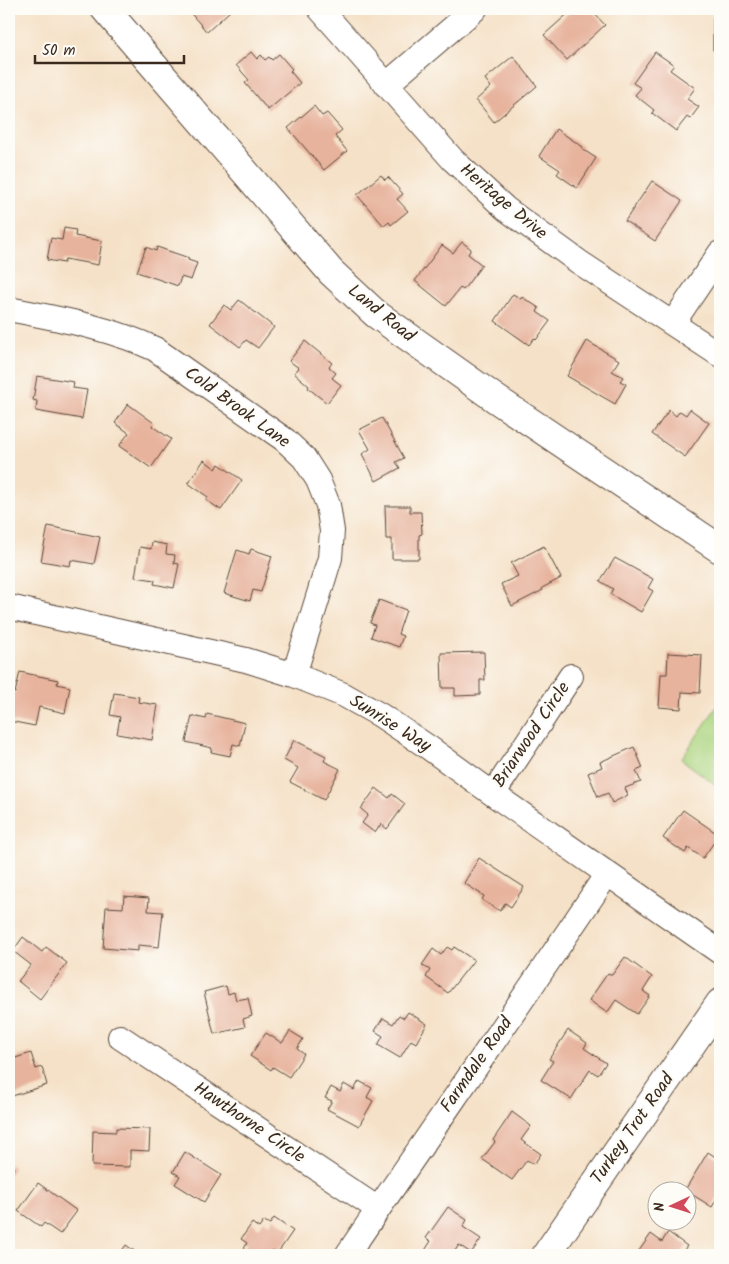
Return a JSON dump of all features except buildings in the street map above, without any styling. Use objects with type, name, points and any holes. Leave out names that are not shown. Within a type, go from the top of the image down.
[{"type":"street","name":"Land Road","points":[[105,9],[331,272],[376,314],[496,399],[720,549]]},
{"type":"street","name":"Heritage Drive","points":[[320,9],[453,160],[506,209],[579,262],[720,355]]},
{"type":"street","points":[[386,85],[475,9]]},
{"type":"street","points":[[673,323],[720,253]]},
{"type":"street","name":"Cold Brook Lane","points":[[9,309],[110,330],[133,338],[155,349],[285,440],[304,458],[318,480],[328,505],[332,540],[330,558],[294,675]]},
{"type":"street","name":"Sunrise Way","points":[[9,607],[246,660],[294,675],[344,695],[380,715],[428,747],[492,794],[720,952]]},
{"type":"street","name":"Briarwood Circle","points":[[492,794],[571,676]]},
{"type":"street","name":"Farmdale Road","points":[[347,1255],[607,874]]},
{"type":"street","name":"Turkey Trot Road","points":[[546,1255],[720,1003]]},
{"type":"street","name":"Hawthorne Circle","points":[[120,1037],[378,1209]]},
{"type":"green space","points":[[720,702],[720,788],[681,759]]}]
